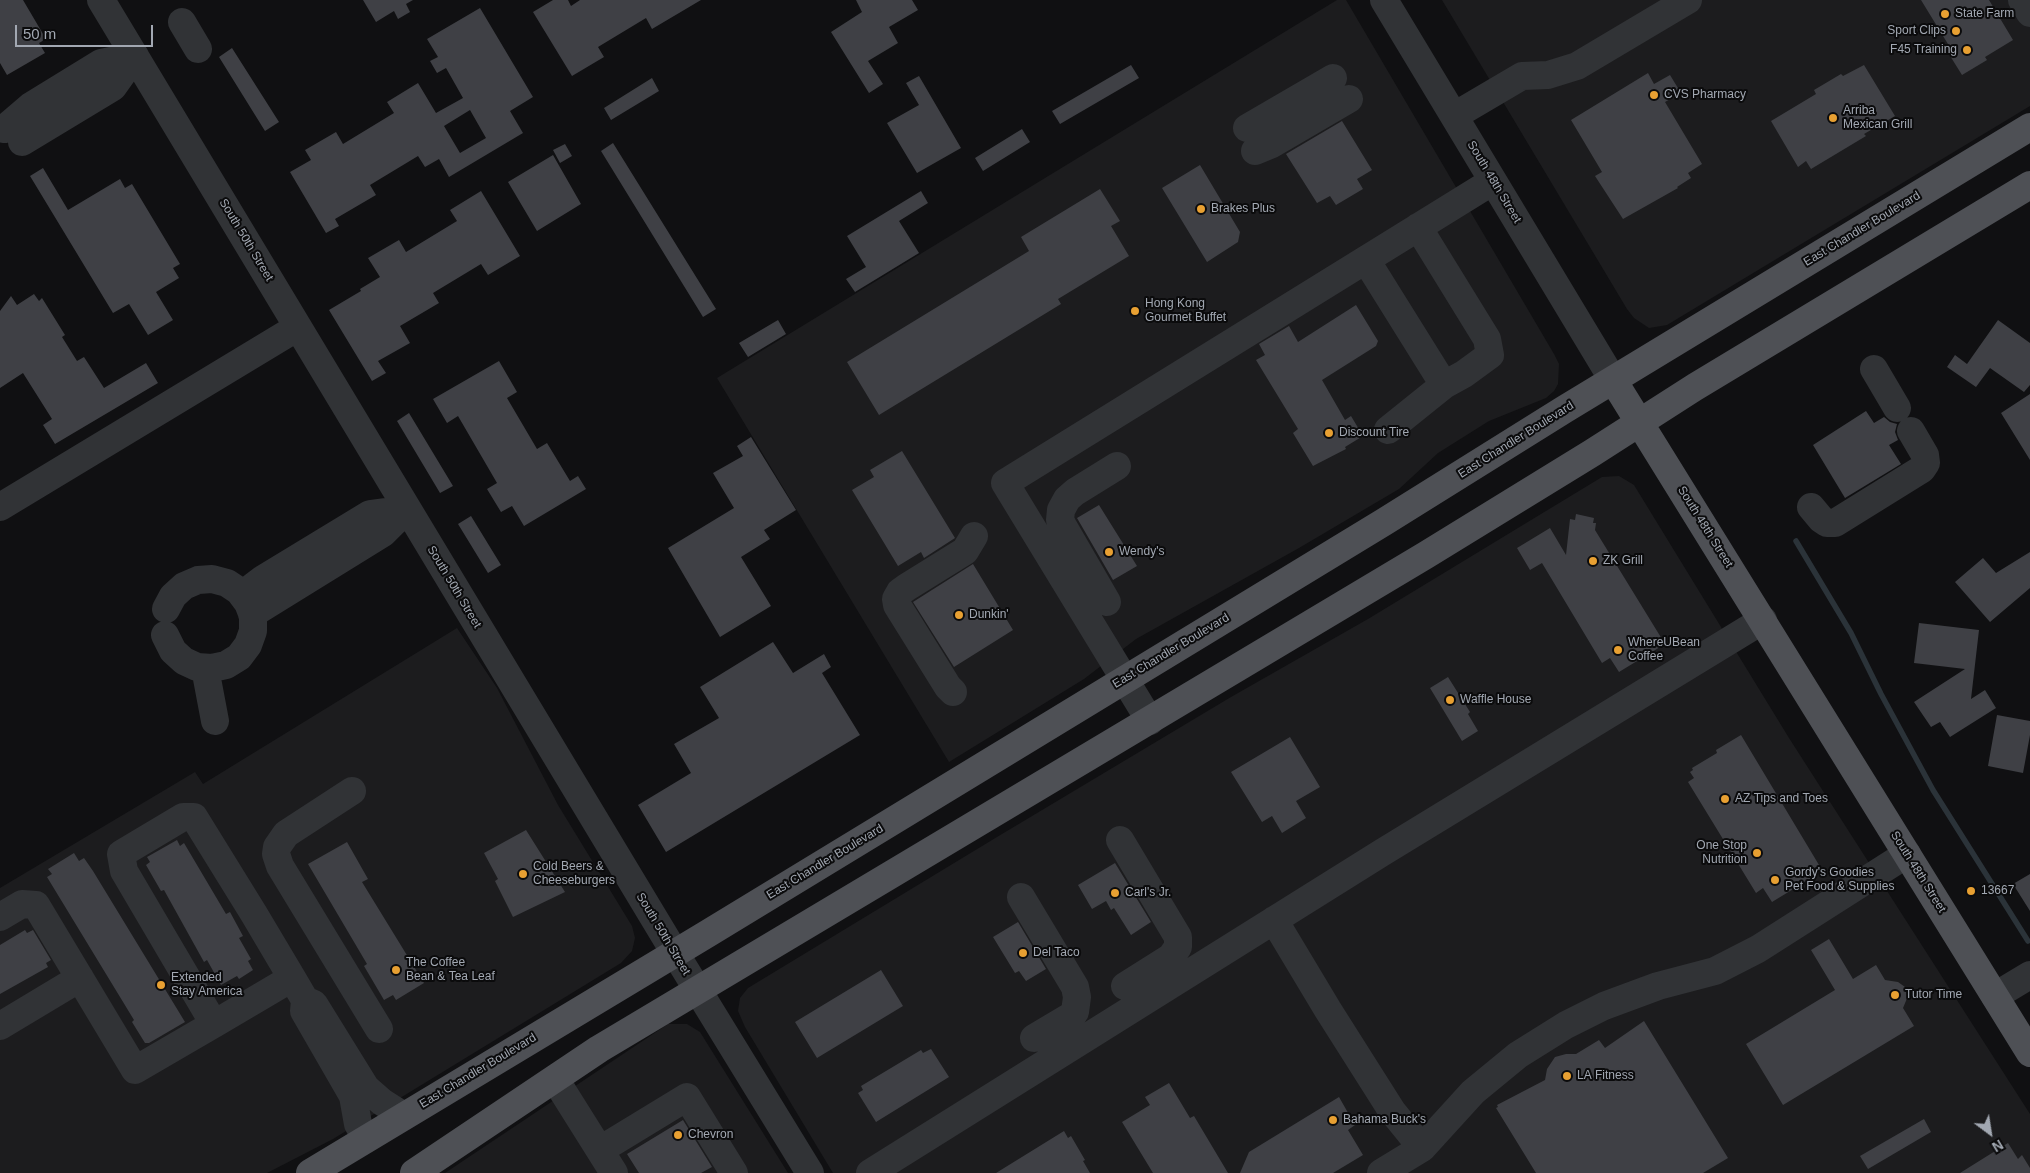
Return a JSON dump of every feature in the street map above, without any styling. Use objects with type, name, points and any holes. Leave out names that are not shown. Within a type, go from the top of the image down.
[{"type":"main road","name":"East Chandler Boulevard","points":[[310,1173],[1384,522],[1613,380],[2030,127]]},
{"type":"main road","points":[[414,1173],[599,1049],[1150,721],[2030,185]]},
{"type":"main road","name":"South 48th Street","points":[[1613,380],[2030,1053]]},
{"type":"street","name":"South 50th Street","points":[[101,0],[674,953],[810,1173]]},
{"type":"street","name":"South 48th Street","points":[[1384,0],[1613,380]]},
{"type":"street","points":[[1454,116],[1522,76],[1548,75],[1577,66],[1688,0]]},
{"type":"street","points":[[2022,0],[2030,12]]},
{"type":"street","points":[[182,22],[198,49]]},
{"type":"street","points":[[13,136],[113,87],[135,56]]},
{"type":"street","points":[[1251,141],[1272,144],[1342,89]]},
{"type":"street","points":[[1150,721],[1005,483],[1493,181]]},
{"type":"street","points":[[1388,430],[1444,385],[1490,356],[1487,339],[1418,227]]},
{"type":"street","points":[[1366,260],[1444,385]]},
{"type":"street","points":[[0,507],[298,327]]},
{"type":"street","points":[[1874,370],[1897,408]]},
{"type":"street","points":[[1811,507],[1821,519],[1827,523],[1835,523],[1922,469],[1926,463],[1925,454],[1911,431]]},
{"type":"street","points":[[1107,602],[1060,520],[1061,510],[1067,499],[1075,492],[1118,466]]},
{"type":"street","points":[[247,604],[329,553],[383,533],[407,509]]},
{"type":"street","points":[[953,692],[897,605],[896,599],[900,592],[907,587],[966,551],[974,536]]},
{"type":"street","points":[[212,579],[227,583],[247,604],[252,631],[248,645],[239,656],[226,665],[205,668],[197,667],[184,661],[173,651],[166,622],[173,596],[184,586],[198,580],[212,579]]},
{"type":"street","points":[[870,1173],[1274,920],[1763,620]]},
{"type":"street","points":[[205,668],[215,722]]},
{"type":"street","points":[[352,791],[283,838],[276,847],[276,854],[280,866],[384,1026]]},
{"type":"street","points":[[214,1024],[124,871],[121,854],[184,817],[194,817],[298,989],[314,1004],[353,1096],[358,1124],[366,1139]]},
{"type":"street","points":[[1120,840],[1178,937],[1178,947],[1170,957],[1125,986]]},
{"type":"street","points":[[1381,1173],[1422,1148],[1481,1086],[1518,1055],[1566,1025],[1604,1006],[1658,986],[1715,970],[1758,949],[1907,854]]},
{"type":"street","points":[[1021,897],[1075,987],[1078,997],[1075,1012],[1071,1016],[1034,1038]]},
{"type":"street","points":[[0,917],[22,904],[36,905],[135,1070],[214,1024],[298,989]]},
{"type":"street","points":[[1274,920],[1392,1111],[1422,1148]]},
{"type":"street","points":[[1996,996],[2030,975]]},
{"type":"street","points":[[0,1026],[80,978]]},
{"type":"street","points":[[331,1044],[366,1088],[382,1102],[404,1116]]},
{"type":"street","points":[[555,1078],[614,1173]]},
{"type":"street","points":[[600,1150],[687,1097],[734,1173]]},
{"type":"shaded area","points":[[1337,0],[1346,0],[1554,354],[1559,364],[1558,384],[1554,391],[1546,398],[1489,421],[1438,453],[1399,489],[1299,548],[1136,639],[1084,679],[949,762],[717,378]]},
{"type":"shaded area","points":[[1442,0],[2030,0],[2030,106],[1667,325],[1649,328],[1634,318],[1627,309]]},
{"type":"shaded area","points":[[1619,476],[1634,485],[1789,738],[2030,1114],[2030,1173],[833,1173],[745,1027],[738,1011],[740,998],[748,988],[997,837],[1231,697],[1368,619],[1602,477]]},
{"type":"shaded area","points":[[457,628],[497,688],[558,805],[632,926],[635,938],[632,951],[621,963],[333,1139],[267,1173],[0,1173],[0,888],[195,772],[203,784]]},
{"type":"shaded area","points":[[668,1024],[687,1024],[700,1032],[788,1173],[445,1173]]},
{"type":"building","points":[[0,0],[23,0],[46,39],[39,43],[45,53],[7,75],[0,63]]},
{"type":"building","points":[[363,0],[413,0],[406,4],[410,12],[398,19],[394,11],[376,22]]},
{"type":"building","points":[[553,0],[568,0],[571,6],[580,0],[701,0],[652,29],[646,18],[598,47],[604,57],[572,76],[533,12]]},
{"type":"building","points":[[856,0],[912,0],[918,10],[889,27],[898,43],[868,61],[883,84],[869,93],[831,32],[862,12]]},
{"type":"building","points":[[1921,0],[1989,0],[2013,40],[1985,57],[1987,60],[1962,75],[1947,51],[1951,49]]},
{"type":"building","points":[[480,8],[533,97],[510,111],[523,133],[449,177],[439,159],[425,167],[418,156],[370,185],[376,195],[335,219],[339,226],[326,233],[290,172],[311,160],[305,150],[336,132],[343,144],[394,113],[387,102],[418,83],[436,113],[463,98],[446,68],[437,73],[430,61],[438,57],[427,39]],"holes":[[[470,110],[486,138],[460,153],[444,126]]]},
{"type":"building","points":[[232,48],[279,122],[265,131],[219,57]]},
{"type":"building","points":[[1131,65],[1139,78],[1060,124],[1052,111]]},
{"type":"building","name":"Arriba Mexican Grill","points":[[1864,65],[1895,116],[1811,169],[1806,161],[1798,167],[1771,121],[1816,94],[1814,90],[1841,74],[1843,76]]},
{"type":"building","name":"CVS Pharmacy","points":[[1648,73],[1654,84],[1670,75],[1681,93],[1665,102],[1702,164],[1688,173],[1691,178],[1678,188],[1623,219],[1595,176],[1602,172],[1571,120]]},
{"type":"building","points":[[919,76],[961,148],[917,173],[887,123],[919,105],[906,83]]},
{"type":"building","points":[[652,78],[659,91],[611,120],[604,108]]},
{"type":"building","points":[[1342,121],[1372,170],[1357,179],[1363,189],[1336,205],[1330,196],[1317,203],[1286,154]]},
{"type":"building","points":[[1022,129],[1030,142],[983,171],[975,158]]},
{"type":"building","points":[[613,143],[716,309],[703,317],[601,151]]},
{"type":"building","points":[[565,144],[572,156],[560,163],[553,150]]},
{"type":"building","points":[[553,155],[581,204],[537,231],[508,182]]},
{"type":"building","name":"Brakes Plus","points":[[1200,165],[1240,232],[1238,242],[1207,262],[1162,188]]},
{"type":"building","points":[[43,168],[68,210],[120,179],[125,188],[132,184],[180,264],[173,268],[179,278],[156,292],[173,320],[148,335],[129,304],[113,313],[30,176]]},
{"type":"building","points":[[1100,189],[1120,221],[1111,226],[1129,256],[1058,299],[1061,304],[879,415],[847,362],[1029,251],[1021,237]]},
{"type":"building","points":[[481,191],[520,256],[488,275],[481,264],[433,293],[439,303],[400,326],[410,343],[378,361],[386,373],[372,381],[329,310],[380,277],[368,258],[399,240],[406,252],[457,221],[450,210]]},
{"type":"building","points":[[921,191],[928,203],[899,221],[919,253],[855,292],[846,279],[866,267],[847,236]]},
{"type":"building","points":[[34,294],[39,301],[42,298],[65,335],[62,337],[77,361],[84,357],[104,388],[146,363],[158,383],[55,444],[43,425],[52,419],[23,373],[0,388],[0,311],[11,296],[17,305]]},
{"type":"building","points":[[1356,305],[1378,341],[1376,346],[1322,380],[1345,420],[1351,416],[1363,436],[1345,447],[1346,449],[1313,466],[1293,433],[1298,429],[1256,360],[1265,355],[1259,344],[1289,326],[1298,342]]},
{"type":"building","points":[[778,320],[786,334],[748,357],[739,343]]},
{"type":"building","points":[[1998,320],[2030,343],[2030,385],[2024,392],[1990,368],[1976,387],[1947,367],[1955,355],[1967,364]]},
{"type":"building","points":[[499,361],[517,392],[507,398],[537,449],[547,443],[570,481],[578,476],[586,489],[524,526],[512,506],[501,512],[487,489],[497,483],[458,416],[447,423],[433,399]]},
{"type":"building","points":[[2030,394],[2030,460],[2001,413]]},
{"type":"building","points":[[1866,411],[1874,423],[1884,417],[1890,422],[1897,424],[1895,432],[1898,440],[1889,445],[1901,464],[1845,498],[1813,445]]},
{"type":"building","points":[[409,413],[453,486],[440,493],[397,421]]},
{"type":"building","points":[[751,437],[796,510],[764,530],[770,539],[741,557],[771,606],[720,637],[668,548],[734,508],[713,473],[743,456],[737,446]]},
{"type":"building","points":[[902,451],[955,538],[924,558],[921,552],[898,566],[852,490],[874,477],[870,470]]},
{"type":"building","name":"Wendy's","points":[[1099,505],[1137,566],[1113,580],[1077,518]]},
{"type":"building","points":[[1576,514],[1594,518],[1593,523],[1596,523],[1595,530],[1665,644],[1619,672],[1610,658],[1602,663],[1542,563],[1530,570],[1517,548],[1550,528],[1566,555],[1570,519],[1575,520]]},
{"type":"building","points":[[471,516],[501,565],[488,573],[458,524]]},
{"type":"building","points":[[2030,552],[2030,588],[1990,622],[1955,582],[1983,558],[1996,573]]},
{"type":"building","name":"Dunkin'","points":[[973,564],[1013,630],[954,667],[913,602]]},
{"type":"building","points":[[1919,623],[1979,630],[1971,699],[1985,690],[1996,708],[1950,737],[1940,722],[1931,727],[1914,702],[1965,669],[1914,663]]},
{"type":"building","points":[[773,642],[793,673],[824,654],[831,667],[822,673],[860,735],[666,852],[638,805],[691,773],[674,744],[719,718],[700,687]]},
{"type":"building","name":"Waffle House","points":[[1448,677],[1470,712],[1468,714],[1478,731],[1462,741],[1430,688]]},
{"type":"building","points":[[1997,715],[2030,721],[2030,735],[2023,773],[1988,766]]},
{"type":"building","points":[[1741,735],[1819,865],[1815,870],[1818,874],[1772,902],[1763,888],[1756,893],[1688,782],[1694,778],[1690,772],[1693,770],[1692,768],[1717,753],[1716,750]]},
{"type":"building","points":[[1290,737],[1320,787],[1296,801],[1306,818],[1282,833],[1272,816],[1262,822],[1231,772]]},
{"type":"building","points":[[526,830],[565,892],[513,917],[495,881],[498,879],[484,853]]},
{"type":"building","points":[[177,840],[180,846],[184,843],[226,914],[230,912],[243,936],[239,938],[251,959],[248,961],[253,970],[239,979],[237,976],[221,985],[207,960],[204,962],[164,890],[161,891],[146,865],[150,862],[147,857]]},
{"type":"building","points":[[347,842],[368,879],[362,882],[424,983],[396,1000],[393,995],[384,1000],[364,966],[367,964],[308,864]]},
{"type":"building","points":[[74,853],[79,861],[84,858],[93,871],[185,1022],[149,1043],[145,1043],[132,1022],[134,1020],[47,877],[52,874],[48,869]]},
{"type":"building","name":"Carl's Jr.","points":[[1115,863],[1151,922],[1131,935],[1114,908],[1111,910],[1106,901],[1092,909],[1078,885]]},
{"type":"building","points":[[2030,874],[2030,911],[2013,884]]},
{"type":"building","name":"Del Taco","points":[[1018,922],[1046,969],[1026,981],[1019,971],[1015,973],[993,937]]},
{"type":"building","points":[[25,930],[27,933],[33,930],[51,960],[46,963],[48,967],[0,994],[0,945]]},
{"type":"building","points":[[1829,939],[1853,979],[1876,965],[1885,980],[1898,982],[1905,987],[1908,996],[1903,1008],[1914,1026],[1783,1105],[1746,1044],[1835,990],[1811,950]]},
{"type":"building","points":[[881,970],[903,1006],[817,1058],[795,1022]]},
{"type":"building","points":[[1644,1021],[1728,1158],[1703,1173],[1536,1173],[1496,1108],[1498,1107],[1497,1105],[1545,1080],[1547,1069],[1555,1057],[1576,1054],[1599,1040],[1605,1048]]},
{"type":"building","points":[[931,1049],[949,1077],[876,1122],[858,1093],[863,1090],[861,1086],[921,1050],[923,1053]]},
{"type":"building","points":[[1169,1083],[1190,1118],[1194,1116],[1228,1173],[1153,1173],[1122,1122],[1150,1105],[1145,1097]]},
{"type":"building","points":[[1339,1097],[1355,1125],[1348,1130],[1363,1155],[1333,1173],[1240,1173],[1249,1152]]},
{"type":"building","points":[[1924,1119],[1931,1132],[1868,1169],[1860,1156]]},
{"type":"building","name":"Chevron","points":[[683,1120],[712,1167],[701,1173],[639,1173],[627,1154]]},
{"type":"building","points":[[1064,1131],[1068,1138],[1071,1136],[1090,1173],[996,1173]]},
{"type":"building","points":[[2008,1143],[2018,1159],[2022,1155],[2030,1168],[2030,1173],[1960,1173]]},
{"type":"waterway","points":[[1796,541],[1851,633],[1881,694],[1933,790],[2028,941]]},
{"type":"place","name":"State Farm","points":[[1945,14]]},
{"type":"place","name":"Sport Clips","points":[[1956,31]]},
{"type":"place","name":"F45 Training","points":[[1967,50]]},
{"type":"place","name":"CVS Pharmacy","points":[[1654,95]]},
{"type":"place","name":"Arriba Mexican Grill","points":[[1833,118]]},
{"type":"place","name":"Brakes Plus","points":[[1201,209]]},
{"type":"place","name":"Hong Kong Gourmet Buffet","points":[[1135,311]]},
{"type":"place","name":"Discount Tire","points":[[1329,433]]},
{"type":"place","name":"Wendy's","points":[[1109,552]]},
{"type":"place","name":"ZK Grill","points":[[1593,561]]},
{"type":"place","name":"Dunkin'","points":[[959,615]]},
{"type":"place","name":"WhereUBean Coffee","points":[[1618,650]]},
{"type":"place","name":"Waffle House","points":[[1450,700]]},
{"type":"place","name":"AZ Tips and Toes","points":[[1725,799]]},
{"type":"place","name":"One Stop Nutrition","points":[[1757,853]]},
{"type":"place","name":"Cold Beers & Cheeseburgers","points":[[523,874]]},
{"type":"place","name":"Gordy's Goodies Pet Food & Supplies","points":[[1775,880]]},
{"type":"place","name":"13667","points":[[1971,891]]},
{"type":"place","name":"Carl's Jr.","points":[[1115,893]]},
{"type":"place","name":"Del Taco","points":[[1023,953]]},
{"type":"place","name":"The Coffee Bean & Tea Leaf","points":[[396,970]]},
{"type":"place","name":"Extended Stay America","points":[[161,985]]},
{"type":"place","name":"Tutor Time","points":[[1895,995]]},
{"type":"place","name":"LA Fitness","points":[[1567,1076]]},
{"type":"place","name":"Bahama Buck's","points":[[1333,1120]]},
{"type":"place","name":"Chevron","points":[[678,1135]]}]
